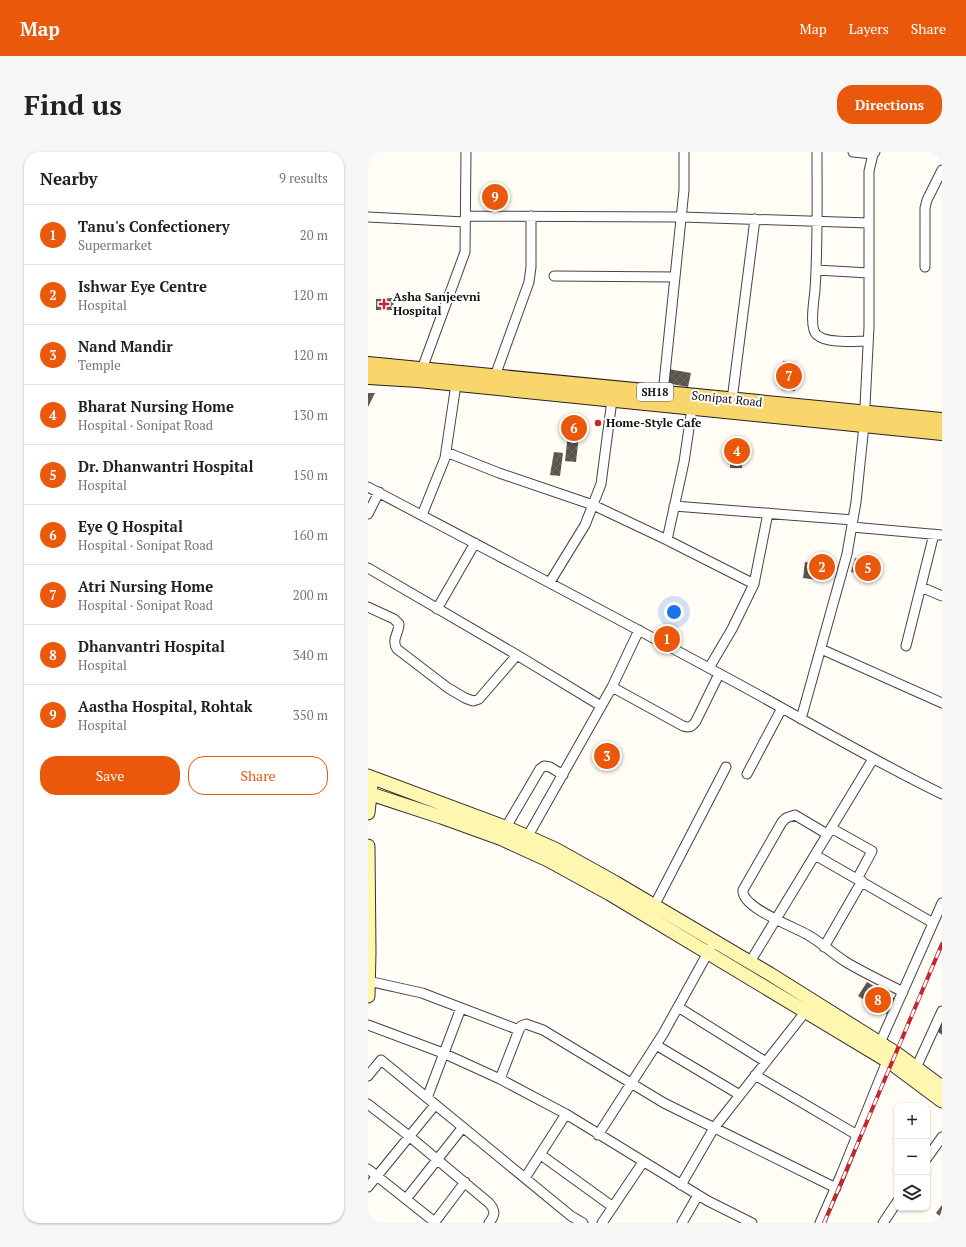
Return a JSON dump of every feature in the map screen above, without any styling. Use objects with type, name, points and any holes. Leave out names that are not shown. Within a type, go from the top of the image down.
[{"type":"main road","name":"Sonipat Road","points":[[368,364],[732,400],[942,432]]},
{"type":"main road","name":"Sonipat Road","points":[[368,377],[456,384],[692,408],[864,419],[942,420]]},
{"type":"main road","points":[[368,813],[370,777],[506,827],[548,860],[582,871],[654,906],[806,1012],[887,1061],[942,1101]]},
{"type":"main road","points":[[369,793],[441,817],[525,842]]},
{"type":"main road","points":[[368,846],[368,996]]},
{"type":"main road","points":[[582,871],[712,947],[750,962],[880,1044],[942,1087]]},
{"type":"street","points":[[422,369],[465,252],[466,152]]},
{"type":"street","points":[[663,393],[682,217],[684,152]]},
{"type":"street","points":[[817,152],[814,332],[818,336],[830,340],[868,341]]},
{"type":"street","points":[[801,719],[847,554],[864,419],[868,341],[869,171],[874,153],[853,152]]},
{"type":"street","points":[[925,267],[925,208],[927,200],[942,170]]},
{"type":"street","points":[[495,376],[529,282],[531,267],[531,216]]},
{"type":"street","points":[[368,217],[465,219],[531,216],[682,217],[869,223]]},
{"type":"street","points":[[732,400],[755,219]]},
{"type":"street","points":[[816,270],[869,273]]},
{"type":"street","points":[[554,276],[675,277]]},
{"type":"street","points":[[422,515],[445,458],[456,384]]},
{"type":"street","points":[[550,582],[585,525],[602,484],[612,400]]},
{"type":"street","points":[[667,540],[684,462],[692,408]]},
{"type":"street","points":[[446,452],[499,473],[593,505],[754,584]]},
{"type":"street","points":[[368,487],[550,582],[873,759],[942,794]]},
{"type":"street","points":[[368,514],[379,492]]},
{"type":"street","points":[[674,506],[768,513],[938,535],[921,587],[906,646]]},
{"type":"street","points":[[709,668],[732,629],[754,584],[768,513]]},
{"type":"street","points":[[437,609],[475,543]]},
{"type":"street","points":[[368,568],[601,706]]},
{"type":"street","points":[[921,587],[942,596]]},
{"type":"street","points":[[368,607],[399,624],[394,640],[397,649],[448,688],[469,700],[473,701],[479,699],[517,655]]},
{"type":"street","points":[[525,842],[612,687],[639,630]]},
{"type":"street","points":[[821,648],[942,702]]},
{"type":"street","points":[[612,687],[683,726],[689,727],[696,721],[719,674]]},
{"type":"street","points":[[746,774],[782,708]]},
{"type":"street","points":[[750,962],[873,759]]},
{"type":"street","points":[[506,827],[544,766],[550,767],[563,775]]},
{"type":"street","points":[[654,906],[726,767]]},
{"type":"street","points":[[824,947],[859,880],[872,851],[795,815],[786,818],[782,822],[742,894],[746,900],[776,920],[809,935],[824,947],[845,962],[903,992]]},
{"type":"street","points":[[815,855],[934,922]]},
{"type":"street","points":[[880,1044],[942,903]]},
{"type":"street","points":[[598,1135],[656,1045],[712,947]]},
{"type":"street","points":[[368,981],[422,993],[519,1030]]},
{"type":"street","points":[[678,1007],[766,1062]]},
{"type":"street","points":[[427,1098],[461,1008]]},
{"type":"street","points":[[916,1068],[942,1011]]},
{"type":"street","points":[[681,1185],[714,1128],[806,1012]]},
{"type":"street","points":[[500,1079],[519,1030],[521,1026],[526,1024],[543,1030],[664,1103],[836,1188]]},
{"type":"street","points":[[368,1025],[443,1054],[500,1079],[566,1114],[698,1195],[752,1223]]},
{"type":"street","points":[[656,1045],[740,1095]]},
{"type":"street","points":[[368,1076],[381,1060],[525,1178],[568,1219],[583,1223]]},
{"type":"street","points":[[820,1223],[836,1188],[887,1061]]},
{"type":"street","points":[[756,1075],[857,1135]]},
{"type":"street","points":[[368,1104],[465,1182],[493,1208],[495,1213],[494,1217],[489,1223]]},
{"type":"street","points":[[368,1187],[435,1104]]},
{"type":"street","points":[[525,1178],[566,1114]]},
{"type":"street","points":[[406,1199],[463,1127]]},
{"type":"street","points":[[930,1154],[942,1136]]},
{"type":"street","points":[[541,1155],[613,1207]]},
{"type":"street","points":[[602,1223],[642,1162]]},
{"type":"street","points":[[368,1169],[435,1223],[465,1182]]},
{"type":"street","points":[[682,1223],[698,1195]]},
{"type":"street","points":[[883,1223],[894,1206]]},
{"type":"building","points":[[485,187],[504,188],[503,208],[484,207]]},
{"type":"building","points":[[393,298],[394,310],[376,310],[376,299]]},
{"type":"building","points":[[783,361],[796,362],[795,391],[782,390]]},
{"type":"building","points":[[668,369],[691,373],[688,387],[666,383]]},
{"type":"building","points":[[368,393],[375,393],[368,407]]},
{"type":"building","points":[[569,424],[580,426],[576,462],[565,461]]},
{"type":"building","points":[[731,439],[744,440],[742,468],[730,468]]},
{"type":"building","points":[[554,452],[563,453],[560,476],[550,475]]},
{"type":"building","points":[[855,558],[880,566],[876,579],[851,572]]},
{"type":"building","points":[[805,562],[828,566],[828,569],[831,569],[830,577],[826,576],[825,581],[803,578]]},
{"type":"building","points":[[867,982],[896,999],[887,1014],[858,996]]},
{"type":"building","points":[[942,1023],[942,1035],[937,1031]]},
{"type":"building","points":[[942,1205],[942,1218],[936,1213]]},
{"type":"railway","points":[[824,1223],[942,944]]},
{"type":"place","name":"Aastha Hospital, Rohtak","points":[[495,197]]},
{"type":"place","name":"Asha Sanjeevni Hospital","points":[[384,304]]},
{"type":"place","name":"Atri Nursing Home","points":[[789,376]]},
{"type":"place","name":"Home-Style Cafe","points":[[598,423]]},
{"type":"place","name":"Eye Q Hospital","points":[[574,428]]},
{"type":"place","name":"Bharat Nursing Home","points":[[737,451]]},
{"type":"place","name":"Ishwar Eye Centre","points":[[822,567]]},
{"type":"place","name":"Dr. Dhanwantri Hospital","points":[[868,568]]},
{"type":"place","name":"Tanu's Confectionery","points":[[667,639]]},
{"type":"place","name":"Nand Mandir","points":[[607,756]]},
{"type":"place","name":"Dhanvantri Hospital","points":[[878,1000]]}]
